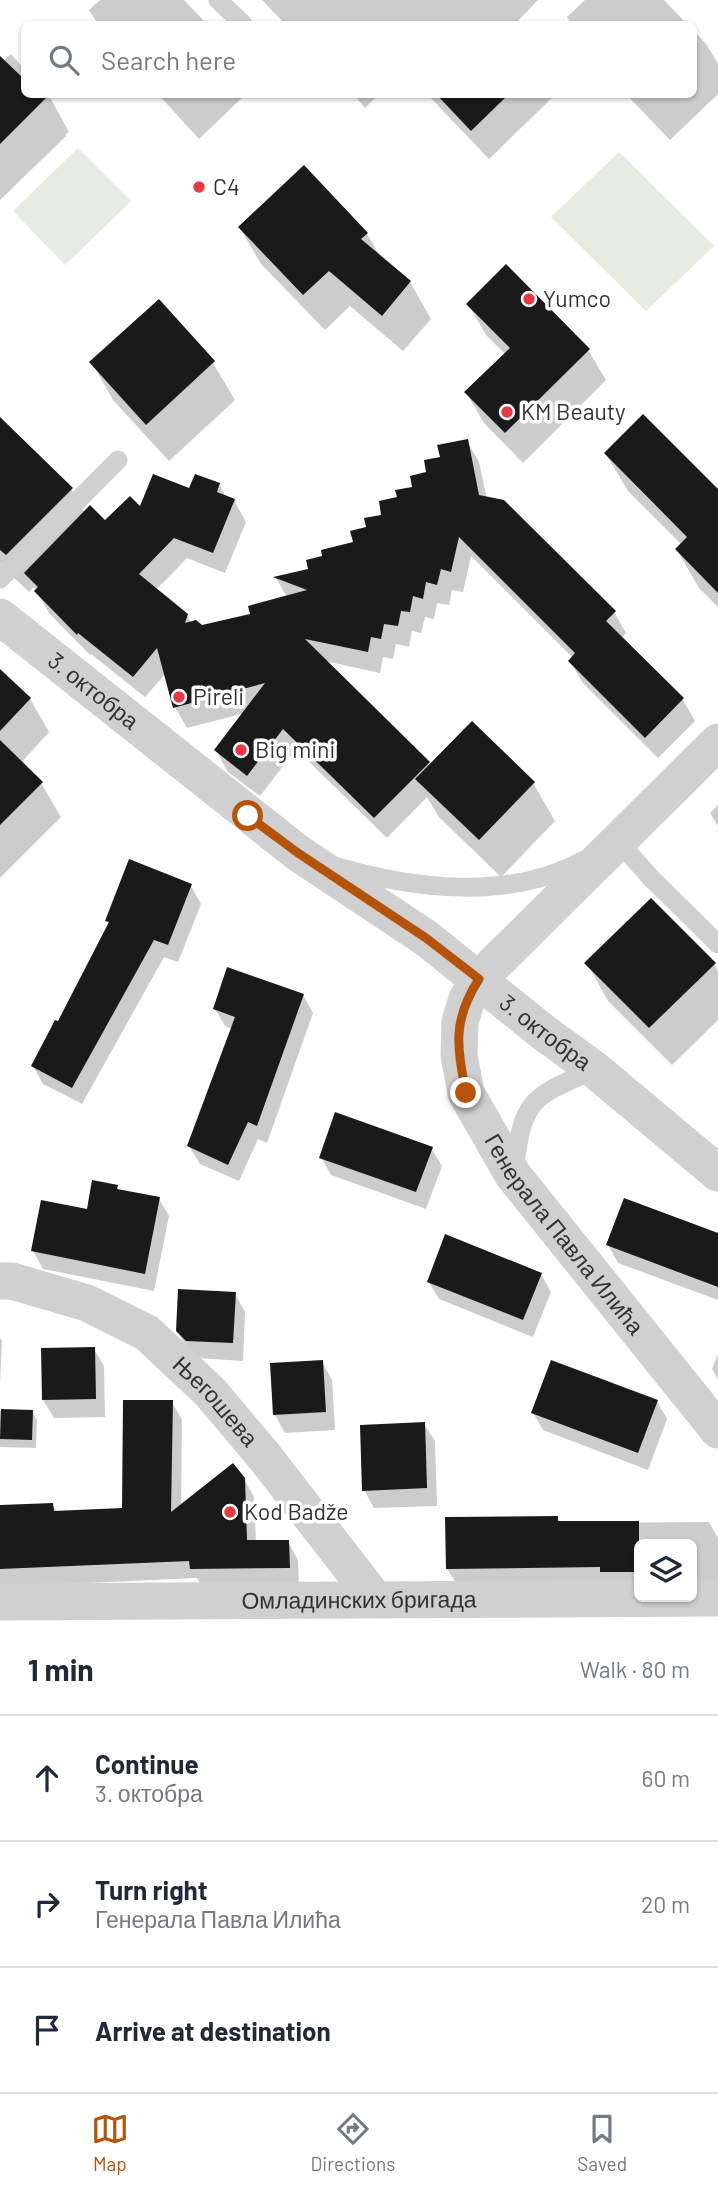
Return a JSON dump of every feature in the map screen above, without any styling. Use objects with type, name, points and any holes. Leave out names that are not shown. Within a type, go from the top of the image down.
[{"type":"street","name":"3. октобра","points":[[0,617],[298,853],[426,938],[479,979],[543,1032],[595,1070],[718,1173]]},
{"type":"street","name":"Генерала Павла Илића","points":[[718,742],[479,979],[467,999],[460,1022],[459,1055],[466,1093],[513,1175],[718,1430]]},
{"type":"street","name":"Његошева","points":[[0,1281],[12,1281],[87,1303],[147,1333],[210,1392],[264,1456],[375,1599]]},
{"type":"street","name":"Омладинских бригада","points":[[0,1602],[718,1598]]},
{"type":"lane","points":[[218,0],[240,21]]},
{"type":"lane","points":[[0,579],[118,460]]},
{"type":"lane","points":[[298,853],[339,867],[449,888],[507,886],[562,872],[618,841],[718,944]]},
{"type":"lane","points":[[513,1175],[519,1131],[527,1111],[538,1097],[595,1070]]},
{"type":"shaded area","points":[[78,148],[131,201],[65,265],[13,211]]},
{"type":"shaded area","points":[[619,152],[714,246],[646,311],[551,217]]},
{"type":"building","points":[[0,56],[21,76],[21,98],[46,98],[0,144]]},
{"type":"building","points":[[440,98],[505,98],[471,131]]},
{"type":"building","points":[[304,165],[368,233],[361,239],[411,281],[382,316],[329,271],[303,295],[238,227]]},
{"type":"building","points":[[506,264],[590,349],[505,433],[464,392],[510,348],[466,304]]},
{"type":"building","points":[[159,299],[215,361],[146,425],[89,362]]},
{"type":"building","points":[[643,414],[718,489],[718,593],[675,549],[687,537],[604,453]]},
{"type":"building","points":[[0,417],[73,488],[6,555],[0,550]]},
{"type":"building","points":[[468,439],[479,495],[504,500],[616,611],[606,621],[684,698],[645,738],[568,661],[575,653],[459,537],[451,572],[441,569],[437,585],[426,582],[423,599],[413,596],[410,612],[401,611],[398,626],[384,624],[381,639],[371,637],[368,652],[305,639],[430,762],[374,818],[283,729],[247,776],[214,750],[265,683],[173,708],[157,648],[133,677],[78,633],[77,635],[34,591],[38,587],[24,573],[90,505],[105,520],[130,496],[140,506],[153,474],[189,488],[195,474],[220,483],[217,492],[235,499],[213,553],[174,538],[139,574],[188,614],[185,623],[196,620],[202,625],[250,614],[248,606],[307,590],[273,577],[308,569],[306,560],[322,556],[321,550],[353,542],[350,531],[366,527],[364,518],[381,515],[379,501],[397,497],[395,490],[412,487],[410,476],[426,472],[424,460],[440,457],[437,445]]},
{"type":"building","points":[[0,669],[31,698],[0,731]]},
{"type":"building","points":[[472,721],[535,782],[479,840],[415,779]]},
{"type":"building","points":[[0,740],[43,782],[0,825]]},
{"type":"building","points":[[129,859],[192,884],[168,945],[154,940],[72,1088],[31,1066],[55,1020],[58,1021],[109,922],[105,921]]},
{"type":"building","points":[[651,898],[716,963],[649,1028],[584,963]]},
{"type":"building","points":[[227,967],[304,994],[257,1126],[248,1122],[228,1165],[187,1146],[235,1017],[213,1009]]},
{"type":"building","points":[[335,1112],[433,1147],[416,1192],[319,1158]]},
{"type":"building","points":[[92,1180],[118,1185],[117,1189],[160,1197],[145,1274],[31,1251],[41,1200],[87,1209]]},
{"type":"building","points":[[624,1198],[718,1233],[718,1287],[606,1245]]},
{"type":"building","points":[[445,1234],[542,1273],[523,1320],[427,1282]]},
{"type":"building","points":[[178,1289],[236,1292],[233,1343],[186,1341],[176,1331]]},
{"type":"building","points":[[95,1347],[96,1399],[42,1400],[41,1348]]},
{"type":"building","points":[[323,1360],[326,1412],[273,1415],[270,1363]]},
{"type":"building","points":[[551,1360],[658,1400],[638,1453],[531,1413]]},
{"type":"building","points":[[123,1400],[173,1400],[171,1512],[233,1463],[245,1478],[247,1540],[289,1540],[290,1568],[190,1569],[189,1561],[0,1569],[0,1505],[53,1503],[54,1511],[122,1508]]},
{"type":"building","points":[[1,1409],[33,1410],[32,1440],[0,1439]]},
{"type":"building","points":[[425,1422],[427,1488],[362,1491],[360,1425]]},
{"type":"building","points":[[558,1516],[558,1521],[639,1521],[639,1539],[634,1539],[634,1572],[600,1572],[600,1567],[446,1569],[445,1517]]},
{"type":"place","name":"C4","points":[[199,187]]},
{"type":"place","name":"Yumco","points":[[529,299]]},
{"type":"place","name":"KM Beauty","points":[[507,412]]},
{"type":"place","name":"Pireli","points":[[179,697]]},
{"type":"place","name":"Big mini","points":[[241,750]]},
{"type":"place","name":"Kod Badže","points":[[230,1512]]},
{"type":"route","points":[[248,816],[298,853],[426,938],[479,979],[467,999],[460,1022],[459,1055],[466,1093]]}]
